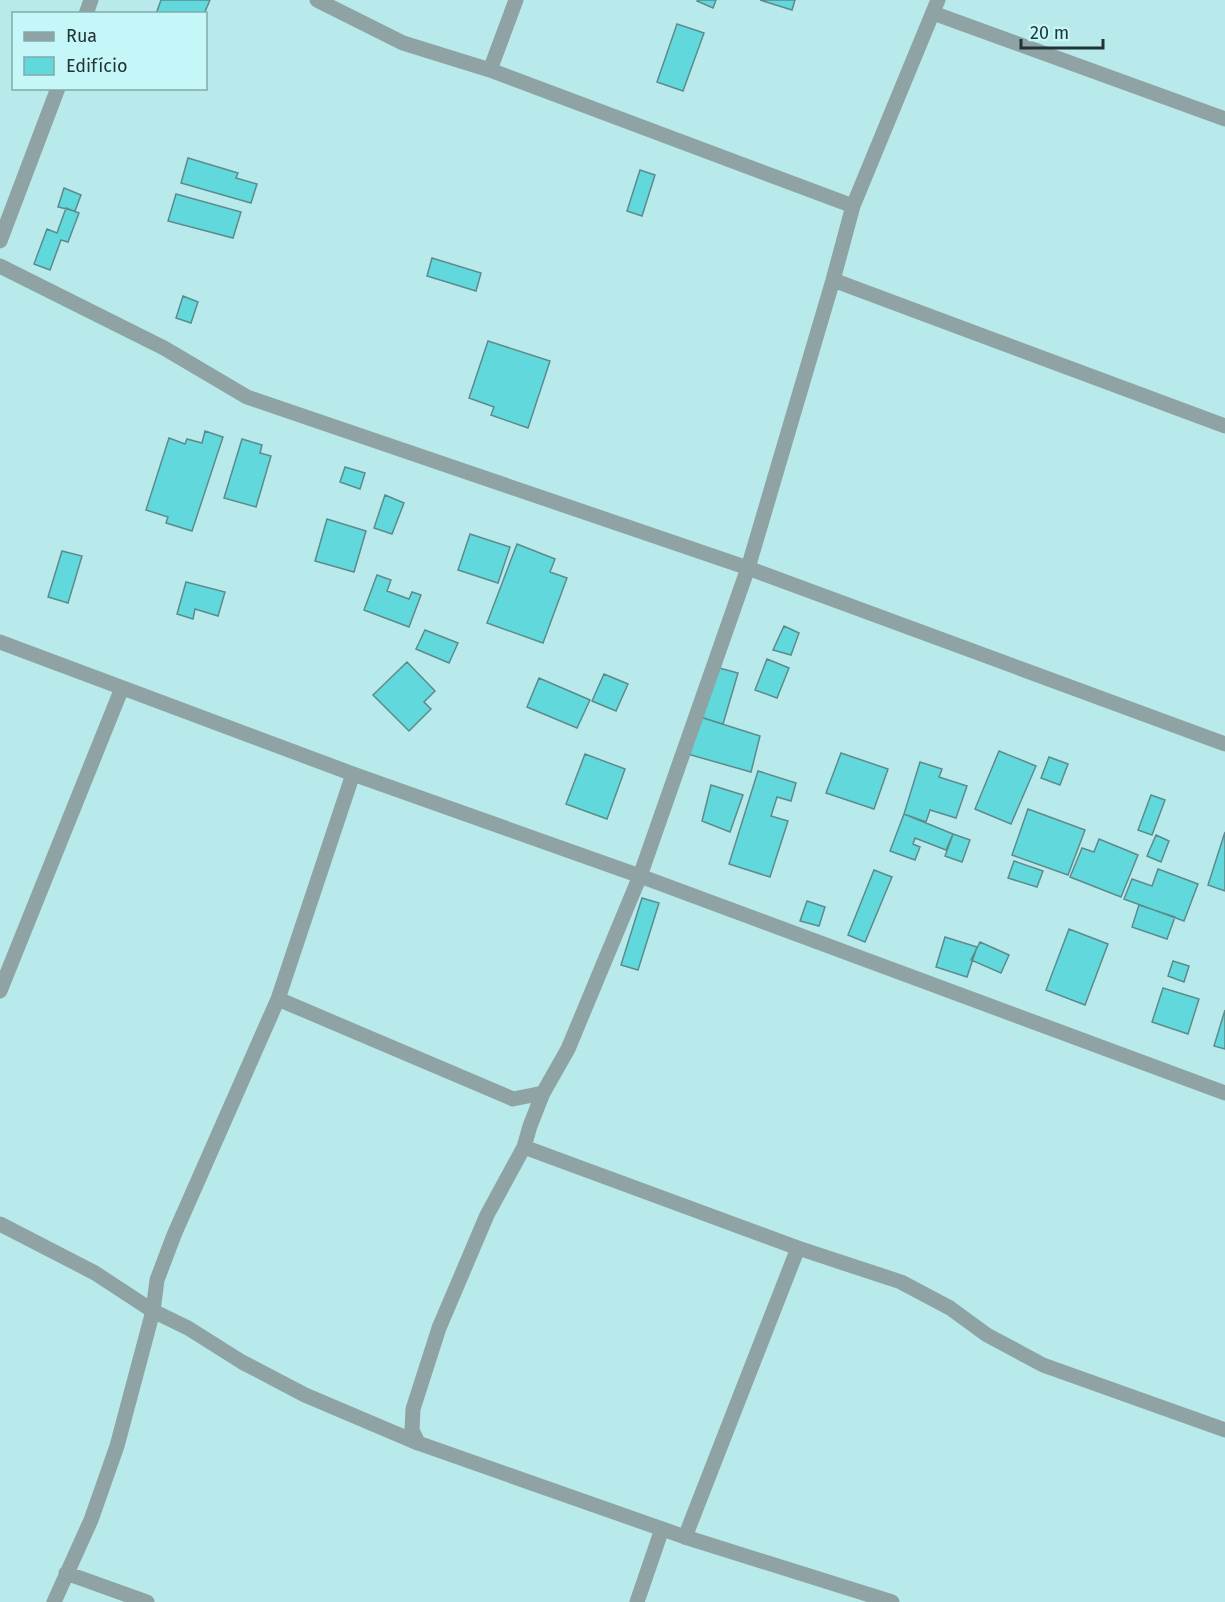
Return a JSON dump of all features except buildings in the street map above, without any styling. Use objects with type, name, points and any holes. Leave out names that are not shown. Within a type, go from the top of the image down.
[{"type":"street","points":[[317,0],[403,43],[490,70],[853,206]]},
{"type":"street","points":[[490,70],[516,0]]},
{"type":"street","points":[[418,1443],[412,1430],[413,1409],[439,1328],[488,1215],[524,1147],[543,1093],[568,1048],[640,876],[748,568],[853,206],[936,6],[1225,119]]},
{"type":"street","points":[[0,241],[57,90]]},
{"type":"street","points":[[0,266],[164,348],[247,397],[748,568],[1225,744]]},
{"type":"street","points":[[833,280],[1225,426]]},
{"type":"street","points":[[0,642],[353,774],[640,876],[1225,1093]]},
{"type":"street","points":[[0,991],[122,688]]},
{"type":"street","points":[[54,1602],[91,1520],[117,1446],[153,1311],[157,1281],[174,1235],[278,999],[353,774]]},
{"type":"street","points":[[278,999],[513,1099],[543,1093]]},
{"type":"street","points":[[513,1099],[530,1126]]},
{"type":"street","points":[[524,1147],[798,1248],[901,1282],[950,1308],[987,1335],[1043,1365],[1225,1430]]},
{"type":"street","points":[[0,1224],[96,1273],[153,1311],[188,1328],[242,1362],[305,1395],[418,1443],[685,1537],[892,1602]]},
{"type":"street","points":[[685,1537],[798,1248]]},
{"type":"street","points":[[637,1602],[662,1529]]},
{"type":"street","points":[[66,1573],[147,1602]]}]
